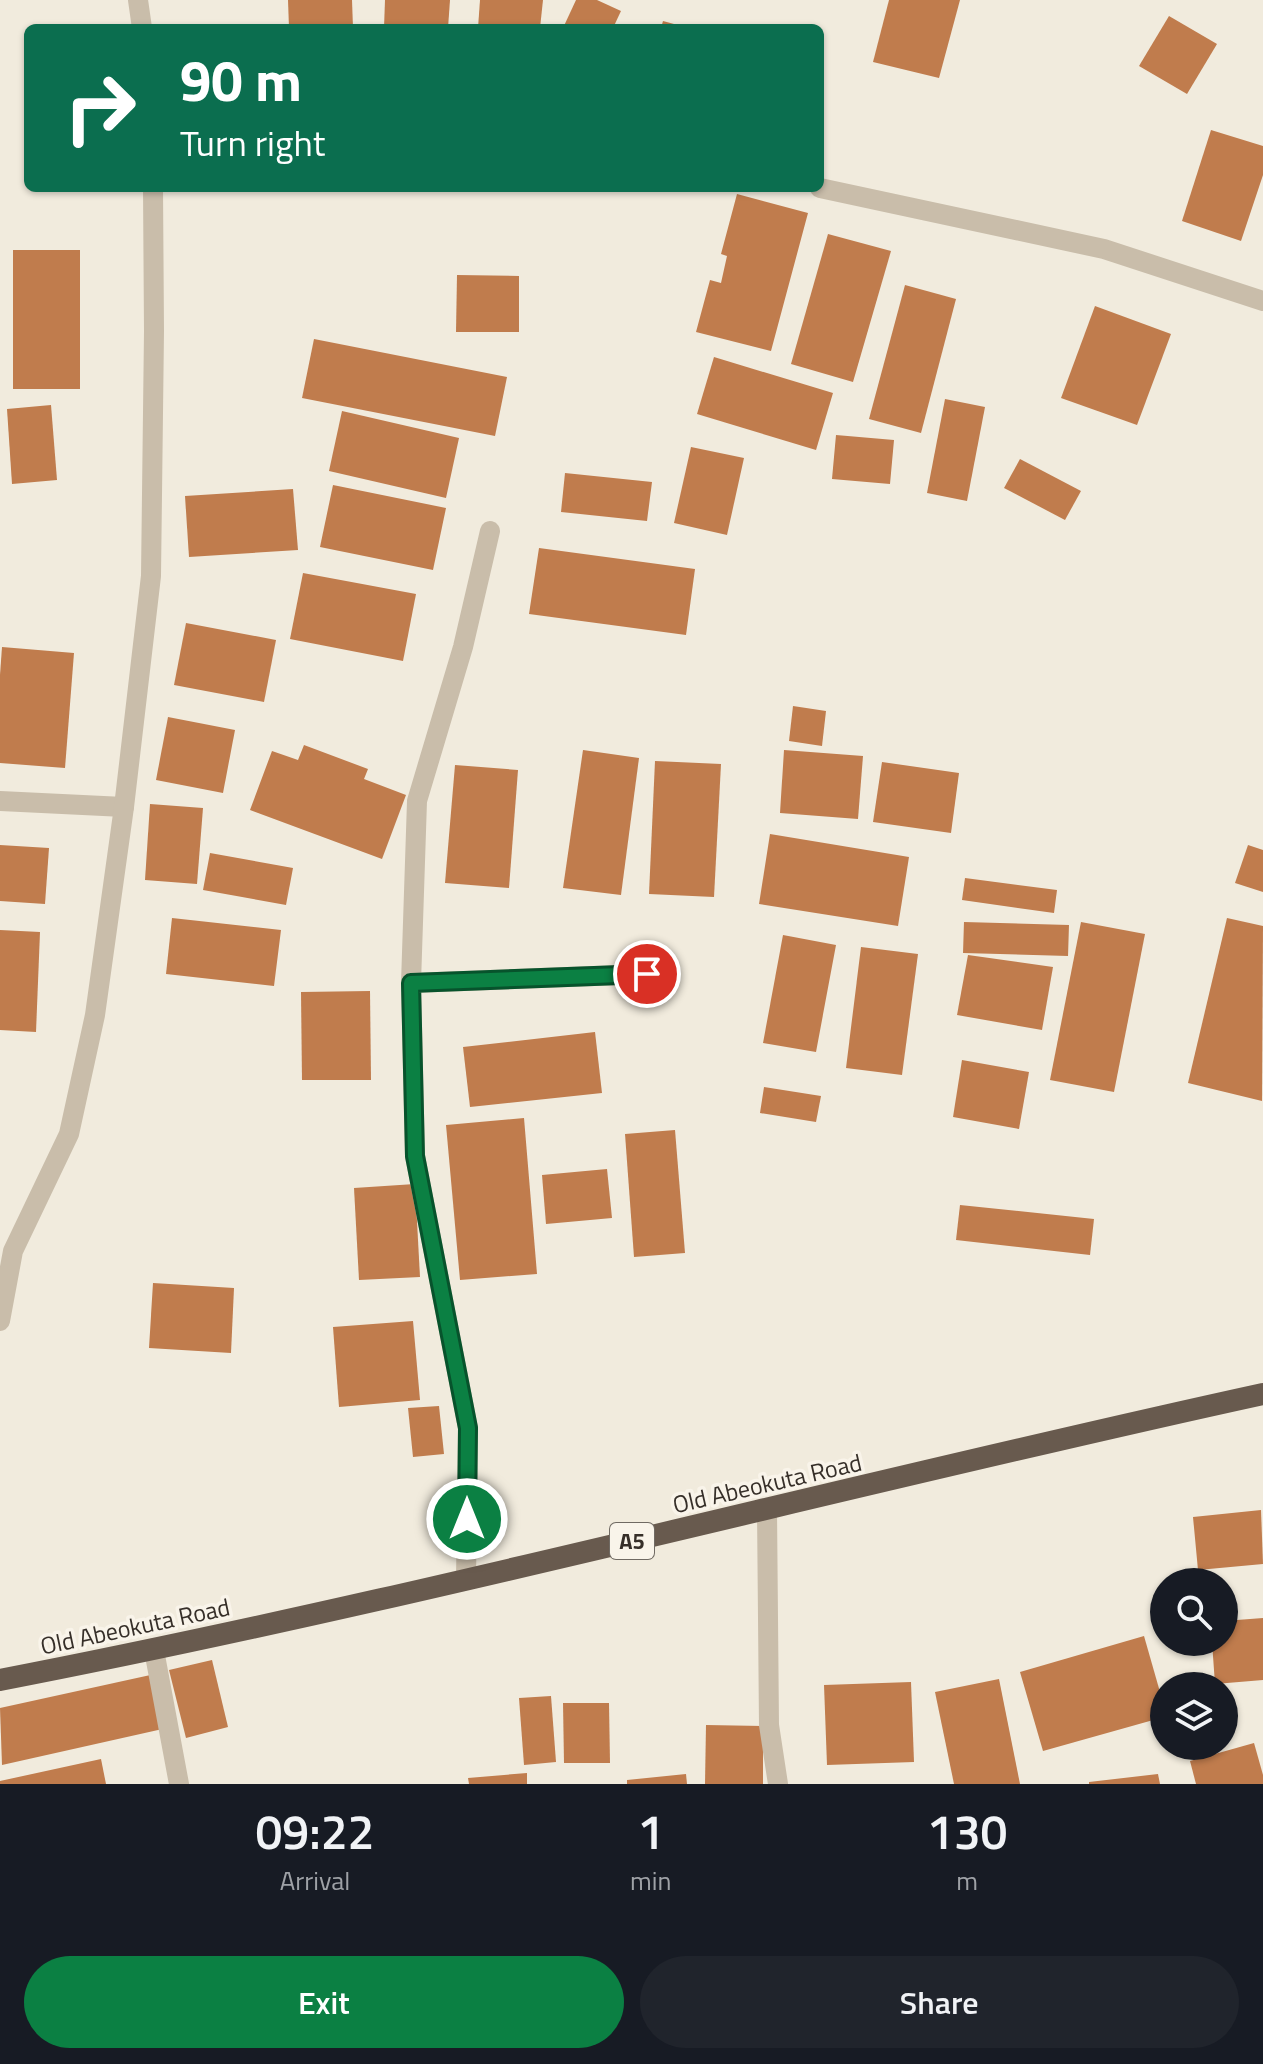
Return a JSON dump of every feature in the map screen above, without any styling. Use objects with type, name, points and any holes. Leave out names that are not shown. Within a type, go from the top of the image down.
[{"type":"highway","name":"Old Abeokuta Road","points":[[0,1680],[154,1650],[466,1580],[1263,1394]]},
{"type":"street","points":[[138,0],[141,24]]},
{"type":"street","points":[[824,189],[1104,249],[1263,301]]},
{"type":"street","points":[[0,1321],[13,1251],[69,1134],[95,1015],[124,807],[151,576],[153,192]]},
{"type":"street","points":[[466,1580],[468,1428],[415,1156],[411,983],[417,801],[463,647],[490,531]]},
{"type":"street","points":[[0,801],[124,807]]},
{"type":"street","points":[[411,983],[647,974]]},
{"type":"street","points":[[767,1510],[769,1725],[778,1784]]},
{"type":"street","points":[[154,1650],[179,1784]]},
{"type":"building","points":[[288,0],[352,0],[353,24],[289,24]]},
{"type":"building","points":[[385,0],[450,0],[448,24],[384,24]]},
{"type":"building","points":[[480,0],[543,0],[540,24],[478,24]]},
{"type":"building","points":[[576,0],[597,0],[621,11],[615,24],[565,24]]},
{"type":"building","points":[[889,0],[960,0],[939,78],[873,62]]},
{"type":"building","points":[[1169,16],[1217,44],[1187,94],[1139,66]]},
{"type":"building","points":[[1211,130],[1263,146],[1263,175],[1241,241],[1182,221]]},
{"type":"building","points":[[737,194],[808,213],[771,351],[696,332],[710,280],[721,283],[727,256],[721,254]]},
{"type":"building","points":[[828,234],[891,251],[853,382],[791,364]]},
{"type":"building","points":[[13,250],[80,250],[80,389],[13,389]]},
{"type":"building","points":[[457,275],[519,276],[519,332],[456,332]]},
{"type":"building","points":[[905,285],[956,299],[921,433],[869,419]]},
{"type":"building","points":[[1095,306],[1171,334],[1137,425],[1061,398]]},
{"type":"building","points":[[314,339],[507,377],[495,436],[302,398]]},
{"type":"building","points":[[714,357],[833,393],[816,450],[697,414]]},
{"type":"building","points":[[945,399],[985,407],[967,501],[927,493]]},
{"type":"building","points":[[51,405],[57,480],[12,484],[7,409]]},
{"type":"building","points":[[342,411],[459,438],[446,498],[329,471]]},
{"type":"building","points":[[836,435],[894,440],[890,484],[832,479]]},
{"type":"building","points":[[691,447],[744,458],[727,535],[674,523]]},
{"type":"building","points":[[1020,459],[1081,491],[1065,520],[1004,488]]},
{"type":"building","points":[[565,473],[652,482],[647,521],[561,512]]},
{"type":"building","points":[[333,485],[446,508],[433,570],[320,547]]},
{"type":"building","points":[[293,489],[298,550],[189,557],[185,496]]},
{"type":"building","points":[[539,548],[695,569],[686,635],[529,614]]},
{"type":"building","points":[[303,573],[416,594],[403,661],[290,639]]},
{"type":"building","points":[[186,623],[276,640],[264,702],[174,685]]},
{"type":"building","points":[[2,647],[74,653],[65,768],[0,763]]},
{"type":"building","points":[[793,706],[826,711],[822,746],[789,741]]},
{"type":"building","points":[[168,717],[235,730],[223,793],[156,780]]},
{"type":"building","points":[[304,745],[368,769],[364,779],[406,795],[382,859],[250,810],[272,751],[298,760]]},
{"type":"building","points":[[583,750],[639,758],[621,895],[563,888]]},
{"type":"building","points":[[784,750],[863,756],[858,819],[780,813]]},
{"type":"building","points":[[655,761],[721,764],[714,897],[649,894]]},
{"type":"building","points":[[882,762],[959,773],[951,833],[873,822]]},
{"type":"building","points":[[455,765],[518,770],[509,888],[445,883]]},
{"type":"building","points":[[150,804],[203,808],[197,884],[145,880]]},
{"type":"building","points":[[770,834],[909,857],[898,926],[759,904]]},
{"type":"building","points":[[0,845],[49,848],[45,904],[0,901]]},
{"type":"building","points":[[1248,845],[1263,850],[1263,892],[1235,883]]},
{"type":"building","points":[[210,853],[293,868],[286,905],[203,890]]},
{"type":"building","points":[[965,878],[1057,890],[1054,913],[962,900]]},
{"type":"building","points":[[172,918],[281,930],[274,986],[166,974]]},
{"type":"building","points":[[1227,918],[1263,926],[1262,1101],[1188,1083]]},
{"type":"building","points":[[964,922],[1069,925],[1068,956],[963,953]]},
{"type":"building","points":[[1081,922],[1145,934],[1114,1092],[1050,1080]]},
{"type":"building","points":[[0,930],[40,932],[36,1032],[0,1030]]},
{"type":"building","points":[[783,935],[836,945],[816,1052],[763,1043]]},
{"type":"building","points":[[861,947],[918,954],[902,1075],[846,1068]]},
{"type":"building","points":[[968,955],[1053,967],[1042,1030],[957,1015]]},
{"type":"building","points":[[370,991],[371,1080],[302,1080],[301,992]]},
{"type":"building","points":[[595,1032],[602,1093],[470,1107],[463,1047]]},
{"type":"building","points":[[962,1060],[1029,1072],[1019,1129],[953,1117]]},
{"type":"building","points":[[764,1087],[821,1096],[816,1122],[760,1113]]},
{"type":"building","points":[[524,1118],[537,1274],[460,1280],[446,1125]]},
{"type":"building","points":[[675,1130],[685,1253],[634,1257],[625,1134]]},
{"type":"building","points":[[607,1169],[612,1218],[546,1224],[542,1175]]},
{"type":"building","points":[[415,1184],[420,1277],[359,1280],[354,1188]]},
{"type":"building","points":[[960,1205],[1094,1219],[1090,1255],[956,1240]]},
{"type":"building","points":[[153,1283],[234,1288],[231,1353],[149,1348]]},
{"type":"building","points":[[413,1321],[420,1400],[339,1407],[333,1327]]},
{"type":"building","points":[[439,1406],[444,1454],[413,1457],[408,1408]]},
{"type":"building","points":[[1261,1510],[1263,1564],[1198,1568],[1193,1517]]},
{"type":"building","points":[[1263,1618],[1263,1680],[1238,1682],[1238,1672],[1214,1672],[1213,1656],[1238,1656],[1238,1620]]},
{"type":"building","points":[[1144,1636],[1154,1672],[1150,1672],[1150,1721],[1043,1751],[1020,1672]]},
{"type":"building","points":[[212,1660],[228,1727],[186,1738],[169,1670]]},
{"type":"building","points":[[155,1674],[167,1728],[2,1765],[0,1708]]},
{"type":"building","points":[[999,1679],[1020,1784],[954,1784],[935,1692]]},
{"type":"building","points":[[911,1682],[914,1762],[827,1765],[824,1685]]},
{"type":"building","points":[[551,1696],[556,1762],[524,1765],[519,1698]]},
{"type":"building","points":[[563,1703],[609,1703],[610,1763],[564,1763]]},
{"type":"building","points":[[706,1725],[763,1726],[763,1784],[705,1784]]},
{"type":"building","points":[[1254,1743],[1263,1784],[1196,1784],[1190,1761],[1238,1760],[1238,1748]]},
{"type":"building","points":[[101,1759],[106,1784],[0,1784],[0,1781]]},
{"type":"building","points":[[527,1773],[527,1784],[469,1784],[468,1778]]},
{"type":"building","points":[[686,1774],[687,1784],[627,1784],[627,1780]]},
{"type":"building","points":[[1158,1774],[1160,1784],[1089,1784],[1089,1782]]},
{"type":"route","points":[[467,1519],[468,1428],[415,1156],[411,983],[647,974]]}]
